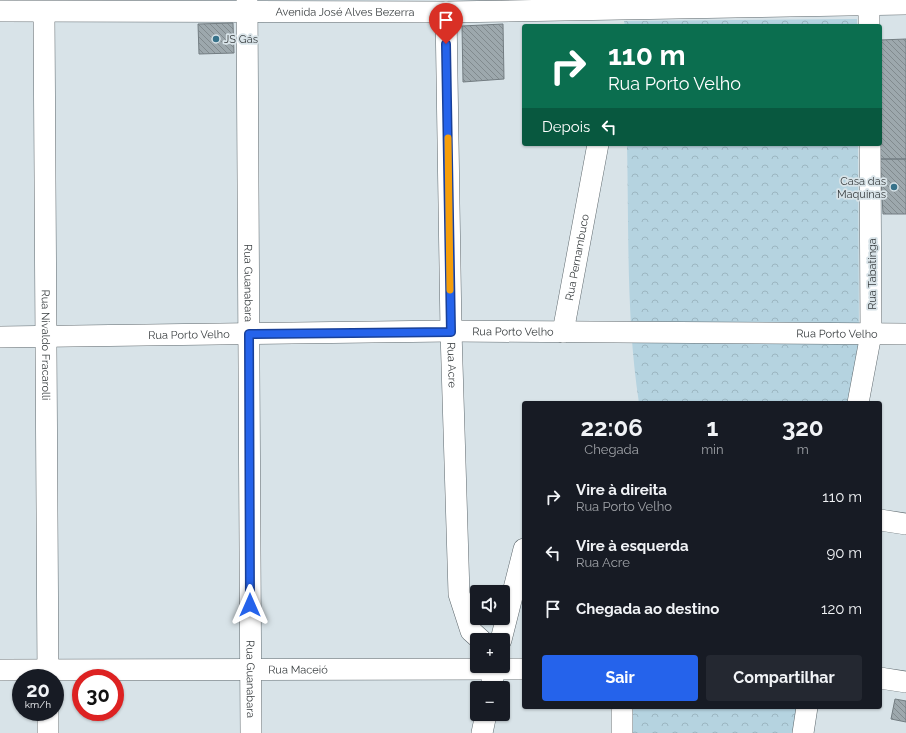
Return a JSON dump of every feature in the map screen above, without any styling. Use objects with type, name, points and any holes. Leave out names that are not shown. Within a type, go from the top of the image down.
[{"type":"street","name":"Avenida José Alves Bezerra","points":[[0,11],[44,12],[69,5],[411,6],[446,12],[612,18],[906,4]]},
{"type":"street","points":[[869,5],[870,24]]},
{"type":"street","name":"Rua Guanabara","points":[[247,6],[251,733]]},
{"type":"street","name":"Rua Nivaldo Fracarolli","points":[[44,12],[48,669]]},
{"type":"street","name":"Rua Acre","points":[[446,12],[451,332],[459,594],[471,631],[473,633]]},
{"type":"street","name":"Rua Pernambuco","points":[[563,332],[598,146]]},
{"type":"street","name":"Rua Tabatinga","points":[[858,401],[868,345],[872,334],[870,146]]},
{"type":"street","name":"Rua Porto Velho","points":[[0,337],[451,332],[906,334]]},
{"type":"street","points":[[882,520],[906,524]]},
{"type":"street","points":[[503,633],[522,557]]},
{"type":"street","name":"Rua Maceió","points":[[64,674],[250,669],[493,674],[522,669]]},
{"type":"street","name":"Rua Maceió","points":[[0,670],[12,671]]},
{"type":"street","points":[[882,678],[906,682]]},
{"type":"street","points":[[622,709],[622,733]]},
{"type":"street","points":[[803,733],[807,709]]},
{"type":"street","points":[[48,721],[48,733]]},
{"type":"street","points":[[482,733],[485,721]]},
{"type":"green space","points":[[857,19],[857,24],[625,24],[624,21]]},
{"type":"green space","points":[[627,146],[858,146],[859,343],[849,401],[639,401],[632,339],[628,241]]},
{"type":"green space","points":[[630,709],[798,709],[794,733],[630,733]]},
{"type":"building","name":"JS Gás","points":[[233,23],[234,53],[199,54],[198,24]]},
{"type":"building","points":[[503,24],[504,79],[463,82],[462,26]]},
{"type":"building","points":[[906,39],[906,159],[880,159],[880,146],[882,146],[882,40]]},
{"type":"building","name":"Casa das Maquinas","points":[[880,159],[906,159],[906,214],[883,214]]},
{"type":"building","points":[[895,699],[906,701],[906,722],[891,719]]},
{"type":"slow traffic","points":[[448,138],[450,290]]},
{"type":"place","name":"JS Gás","points":[[216,39]]},
{"type":"place","name":"Casa das Maquinas","points":[[894,187]]},
{"type":"route","points":[[250,605],[249,334],[451,332],[446,44]]}]
